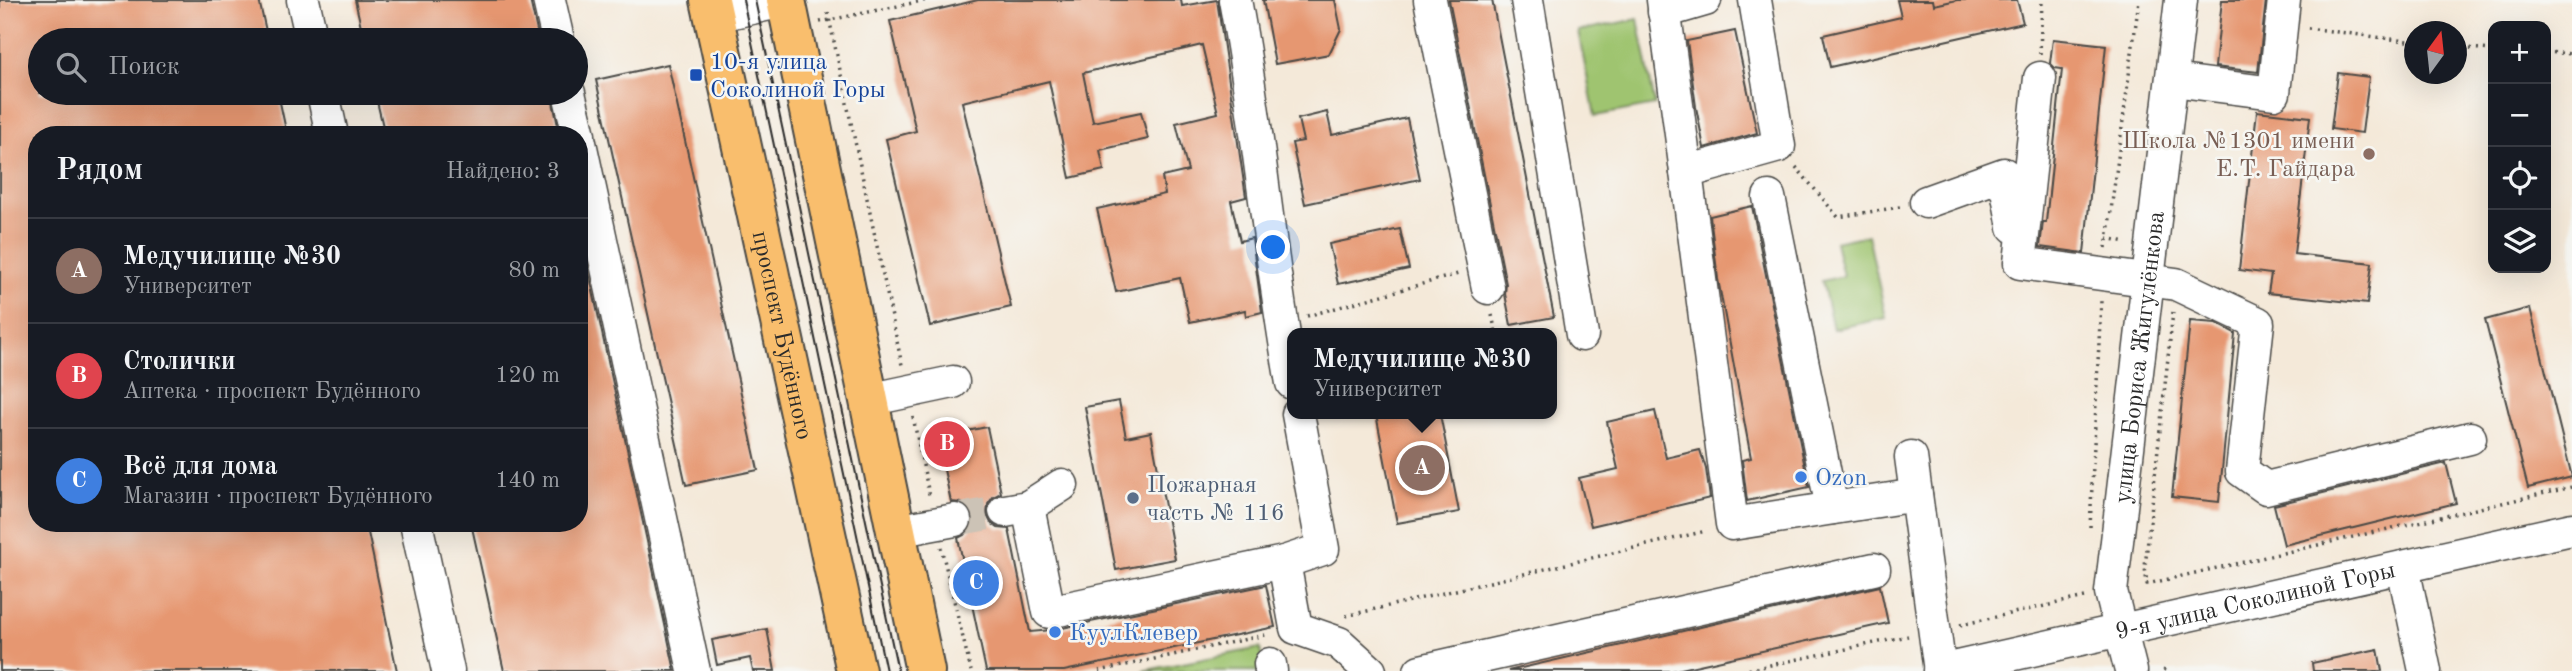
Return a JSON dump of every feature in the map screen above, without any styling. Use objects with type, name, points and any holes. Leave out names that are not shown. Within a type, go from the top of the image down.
[{"type":"main road","points":[[787,0],[925,671]]},
{"type":"main road","name":"проспект Будённого","points":[[712,8],[856,671]]},
{"type":"street","points":[[303,0],[309,28]]},
{"type":"street","points":[[549,0],[555,28]]},
{"type":"street","points":[[712,8],[787,0]]},
{"type":"street","points":[[1235,0],[1287,353]]},
{"type":"street","points":[[1430,0],[1486,278]]},
{"type":"street","points":[[1527,0],[1583,335]]},
{"type":"street","points":[[1705,0],[1663,6],[1686,172],[1709,412],[1732,524],[1916,495]]},
{"type":"street","points":[[1686,172],[1779,146],[1755,0]]},
{"type":"street","name":"улица Бориса Жигулёнкова","points":[[2132,671],[2111,592],[2181,0]]},
{"type":"street","points":[[2172,80],[2274,93],[2283,12]]},
{"type":"street","points":[[2020,263],[2040,78]]},
{"type":"street","points":[[326,105],[330,126]]},
{"type":"street","points":[[572,105],[577,126]]},
{"type":"street","points":[[1926,202],[2004,174],[2020,263]]},
{"type":"street","points":[[588,178],[694,671]]},
{"type":"street","points":[[1769,197],[1832,508]]},
{"type":"street","points":[[2020,263],[2176,284],[2258,323],[2242,471],[2266,488],[2470,438]]},
{"type":"street","points":[[868,400],[953,382]]},
{"type":"street","points":[[1062,485],[1017,509],[1049,612],[1284,562],[1323,550],[1299,419]]},
{"type":"street","points":[[1911,457],[1940,671]]},
{"type":"street","points":[[896,531],[945,522]]},
{"type":"street","points":[[418,532],[448,671]]},
{"type":"street","name":"9-я улица Соколиной Горы","points":[[1940,671],[2403,567],[2571,538]]},
{"type":"street","points":[[1284,562],[1296,628],[1339,643],[1370,671]]},
{"type":"street","points":[[2403,567],[2425,671]]},
{"type":"street","points":[[1420,671],[1874,569]]},
{"type":"path","points":[[820,22],[927,0]]},
{"type":"path","points":[[2040,78],[2042,0]]},
{"type":"path","points":[[2090,530],[2103,275],[2139,0]]},
{"type":"path","points":[[2283,12],[2404,40]]},
{"type":"path","points":[[828,13],[907,392],[945,522],[971,671]]},
{"type":"path","points":[[2467,48],[2488,50]]},
{"type":"path","points":[[2551,52],[2572,54]]},
{"type":"path","points":[[1779,146],[1838,217],[1926,202]]},
{"type":"path","points":[[1281,323],[1486,278]]},
{"type":"path","points":[[2147,584],[2572,487]]},
{"type":"path","points":[[1099,671],[1296,628],[1732,524]]},
{"type":"path","points":[[1742,671],[2086,597]]},
{"type":"path","points":[[1108,662],[1108,669]]},
{"type":"green space","points":[[1638,19],[1655,105],[1595,116],[1578,31]]},
{"type":"green space","points":[[1868,235],[1886,318],[1833,329],[1822,281],[1843,276],[1835,242]]},
{"type":"green space","points":[[1260,648],[1264,671],[1142,671]]},
{"type":"building","points":[[0,0],[259,0],[265,28],[28,28],[28,105],[281,105],[285,126],[28,126],[28,532],[368,532],[397,671],[0,671]]},
{"type":"building","points":[[355,0],[530,0],[536,28],[361,28]]},
{"type":"building","points":[[978,0],[1181,0],[1182,6],[1217,0],[1246,197],[1231,201],[1240,241],[1252,238],[1262,312],[1246,316],[1245,310],[1190,322],[1180,278],[1116,292],[1097,209],[1165,194],[1162,177],[1188,171],[1176,123],[1218,113],[1202,45],[1083,73],[1093,122],[1141,112],[1148,139],[1100,150],[1104,170],[1070,178],[1049,81],[962,102],[1011,307],[930,326],[886,139],[916,131],[890,21]]},
{"type":"building","points":[[1263,0],[1335,0],[1341,29],[1329,54],[1275,64]]},
{"type":"building","points":[[1449,0],[1492,0],[1554,317],[1511,325],[1505,294],[1506,284]]},
{"type":"building","points":[[1897,0],[1933,0],[1934,5],[1957,0],[2017,0],[2023,23],[1830,67],[1823,35],[1901,17]]},
{"type":"building","points":[[2222,0],[2266,0],[2258,72],[2215,67]]},
{"type":"building","points":[[1735,31],[1757,133],[1704,148],[1687,41]]},
{"type":"building","points":[[2053,39],[2106,45],[2084,253],[2040,247],[2043,222],[2046,222],[2062,69],[2055,68],[2050,63]]},
{"type":"building","points":[[668,64],[758,470],[686,485],[596,80]]},
{"type":"building","points":[[2338,73],[2369,77],[2362,133],[2331,129]]},
{"type":"building","points":[[378,105],[554,105],[558,126],[383,126]]},
{"type":"building","points":[[2257,111],[2310,117],[2294,254],[2372,263],[2367,304],[2268,293],[2271,274],[2239,270]]},
{"type":"building","points":[[1327,112],[1332,135],[1407,118],[1420,179],[1305,204],[1292,143],[1303,141],[1298,119]]},
{"type":"building","points":[[1752,206],[1809,487],[1747,501],[1742,460],[1751,458],[1718,279],[1710,216]]},
{"type":"building","points":[[1400,229],[1409,269],[1338,284],[1329,244]]},
{"type":"building","points":[[588,268],[675,671],[504,671],[473,532],[588,532]]},
{"type":"building","points":[[2530,308],[2572,477],[2528,488],[2485,320]]},
{"type":"building","points":[[2190,321],[2216,323],[2235,333],[2219,502],[2172,497]]},
{"type":"building","name":"Пожарная часть № 116","points":[[1119,401],[1126,437],[1151,432],[1175,559],[1116,570],[1085,407]]},
{"type":"building","points":[[1655,411],[1666,458],[1700,450],[1710,498],[1591,526],[1579,478],[1618,469],[1607,422]]},
{"type":"building","points":[[1377,419],[1441,419],[1459,512],[1397,523]]},
{"type":"building","points":[[987,427],[1001,493],[993,497],[988,504],[987,515],[991,523],[998,528],[1009,529],[1030,632],[1053,630],[1266,585],[1275,627],[1064,671],[986,671],[958,538],[972,527],[973,516],[962,503],[951,502],[937,437]]},
{"type":"building","points":[[2446,463],[2456,503],[2284,545],[2274,505]]},
{"type":"building","points":[[1880,586],[1888,623],[1672,671],[1508,671]]},
{"type":"building","points":[[767,629],[775,671],[753,671],[750,658],[717,665],[712,640]]},
{"type":"building","points":[[2378,649],[2382,671],[2313,671],[2312,663]]},
{"type":"tunnel","points":[[955,520],[1005,511]]},
{"type":"tram line","points":[[743,0],[886,671]]},
{"type":"tram line","points":[[755,0],[898,671]]},
{"type":"place","name":"10-я улица Соколиной Горы","points":[[696,75]]},
{"type":"place","name":"Школа №1301 имени Е.Т. Гайдара","points":[[2369,154]]},
{"type":"place","name":"Столички","points":[[947,444]]},
{"type":"place","name":"Медучилище №30","points":[[1422,468]]},
{"type":"place","name":"Ozon","points":[[1801,477]]},
{"type":"place","name":"Пожарная часть № 116","points":[[1133,498]]},
{"type":"place","name":"Всё для дома","points":[[976,583]]},
{"type":"place","name":"КуулКлевер","points":[[1055,632]]}]
